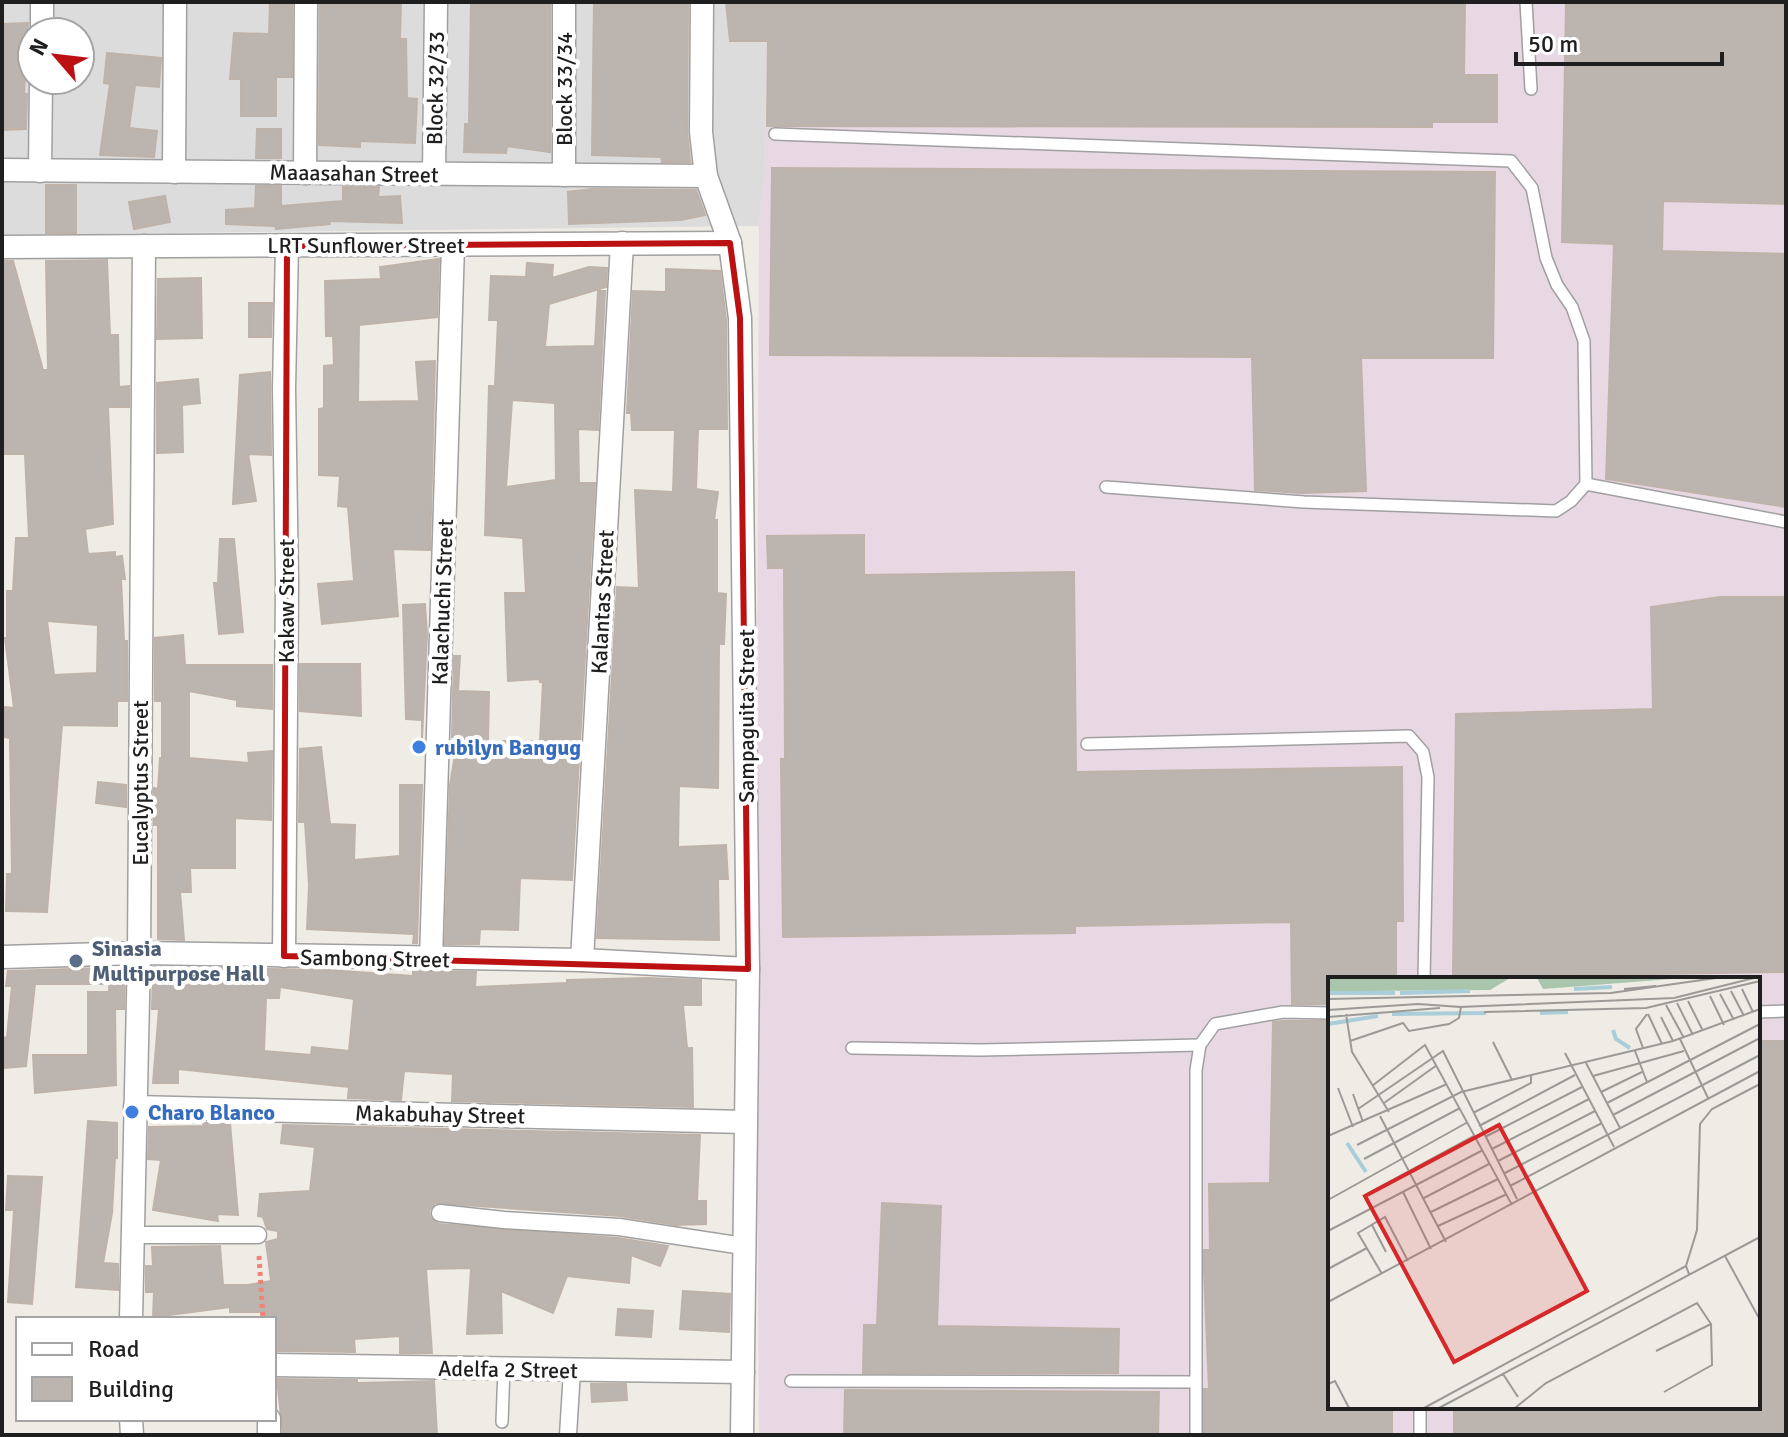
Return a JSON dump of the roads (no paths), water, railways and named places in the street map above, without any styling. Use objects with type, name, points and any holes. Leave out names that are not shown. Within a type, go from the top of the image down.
[{"type":"street","points":[[174,172],[175,2]]},
{"type":"street","points":[[305,173],[306,2]]},
{"type":"street","name":"Block 32/33","points":[[434,174],[436,2]]},
{"type":"street","name":"Block 33/34","points":[[564,2],[564,175]]},
{"type":"street","name":"Sampaguita Street","points":[[702,2],[701,132],[706,176],[730,243],[740,318],[748,969],[742,1435]]},
{"type":"street","points":[[40,171],[41,96]]},
{"type":"street","name":"Maaasahan Street","points":[[2,170],[706,176]]},
{"type":"street","name":"Kalantas Street","points":[[582,960],[622,243]]},
{"type":"street","name":"LRT Sunflower Street","points":[[2,247],[730,243]]},
{"type":"street","name":"Kalachuchi Street","points":[[431,959],[453,245]]},
{"type":"street","name":"Eucalyptus Street","points":[[131,1317],[139,953],[144,246]]},
{"type":"street","name":"Kakaw Street","points":[[284,956],[287,246]]},
{"type":"street","name":"Sambong Street","points":[[2,957],[139,953],[582,960],[748,969]]},
{"type":"street","name":"Makabuhay Street","points":[[135,1107],[745,1122]]},
{"type":"street","points":[[440,1213],[619,1227],[743,1246]]},
{"type":"street","points":[[132,1235],[258,1235]]},
{"type":"street","name":"Adelfa 2 Street","points":[[276,1365],[743,1372]]},
{"type":"street","points":[[568,1435],[572,1371]]},
{"type":"lane","points":[[1526,2],[1531,89]]},
{"type":"lane","points":[[775,134],[1511,161],[1532,188],[1546,258],[1557,285],[1572,307],[1584,341],[1586,484],[1571,501],[1556,511],[1304,502],[1106,487]]},
{"type":"lane","points":[[1586,484],[1786,522]]},
{"type":"lane","points":[[1087,744],[1409,736],[1423,752],[1428,777],[1424,977]]},
{"type":"lane","points":[[1760,1012],[1786,1011]]},
{"type":"lane","points":[[1196,1435],[1196,1070],[1200,1045],[1215,1024],[1283,1012],[1328,1013]]},
{"type":"lane","points":[[852,1048],[980,1050],[1200,1045]]},
{"type":"lane","points":[[502,1422],[504,1368]]},
{"type":"lane","points":[[791,1381],[1195,1382]]},
{"type":"lane","points":[[1420,1409],[1420,1435]]},
{"type":"place","name":"rubilyn Bangug","points":[[419,747]]},
{"type":"place","name":"Sinasia Multipurpose Hall","points":[[76,961]]},
{"type":"place","name":"Charo Blanco","points":[[132,1112]]}]
